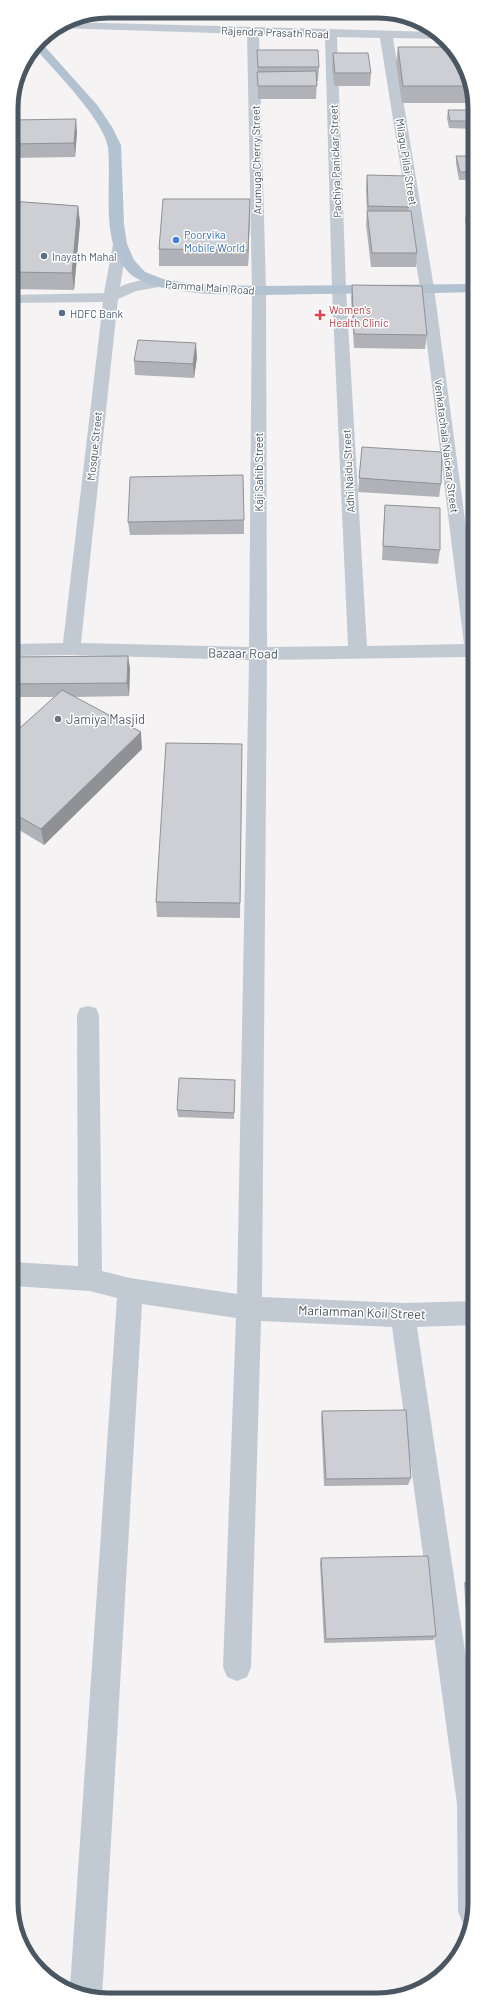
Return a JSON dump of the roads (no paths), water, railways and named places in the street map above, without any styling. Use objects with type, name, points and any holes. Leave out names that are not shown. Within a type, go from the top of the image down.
[{"type":"main road","name":"Pammal Main Road","points":[[41,48],[94,109],[106,127],[114,145],[116,224],[120,244],[128,262],[140,275],[160,283],[194,288],[259,290],[468,288]]},
{"type":"street","name":"Rajendra Prasath Road","points":[[75,25],[148,23],[253,31],[431,36]]},
{"type":"street","name":"Arumuga Cherry Street","points":[[253,31],[259,290]]},
{"type":"street","name":"Pachiya Panickar Street","points":[[331,34],[339,289]]},
{"type":"street","name":"Milagu Pillai Street","points":[[386,35],[427,288]]},
{"type":"street","name":"Mosque Street","points":[[71,649],[111,297],[120,244]]},
{"type":"street","points":[[18,299],[111,297],[132,287],[160,283]]},
{"type":"street","name":"Venkatachala Naickar Street","points":[[427,288],[468,604]]},
{"type":"street","name":"Adhi Naidu Street","points":[[339,289],[358,653]]},
{"type":"street","name":"Kaji Sahib Street","points":[[237,1668],[249,1308],[258,654],[259,290]]},
{"type":"street","name":"Bazaar Road","points":[[18,650],[71,649],[258,654],[468,650]]},
{"type":"street","points":[[88,1015],[90,1279]]},
{"type":"street","name":"Mariamman Koil Street","points":[[18,1274],[90,1279],[130,1290],[249,1308],[403,1314],[468,1313]]},
{"type":"street","points":[[86,1990],[130,1290]]},
{"type":"street","points":[[403,1314],[468,1776]]},
{"type":"place","name":"Poorvika Mobile World","points":[[176,240]]},
{"type":"place","name":"Inayath Mahal","points":[[44,256]]},
{"type":"place","name":"HDFC Bank","points":[[62,313]]},
{"type":"place","name":"Women's Health Clinic","points":[[320,315]]},
{"type":"place","name":"Jamiya Masjid","points":[[58,719]]}]
